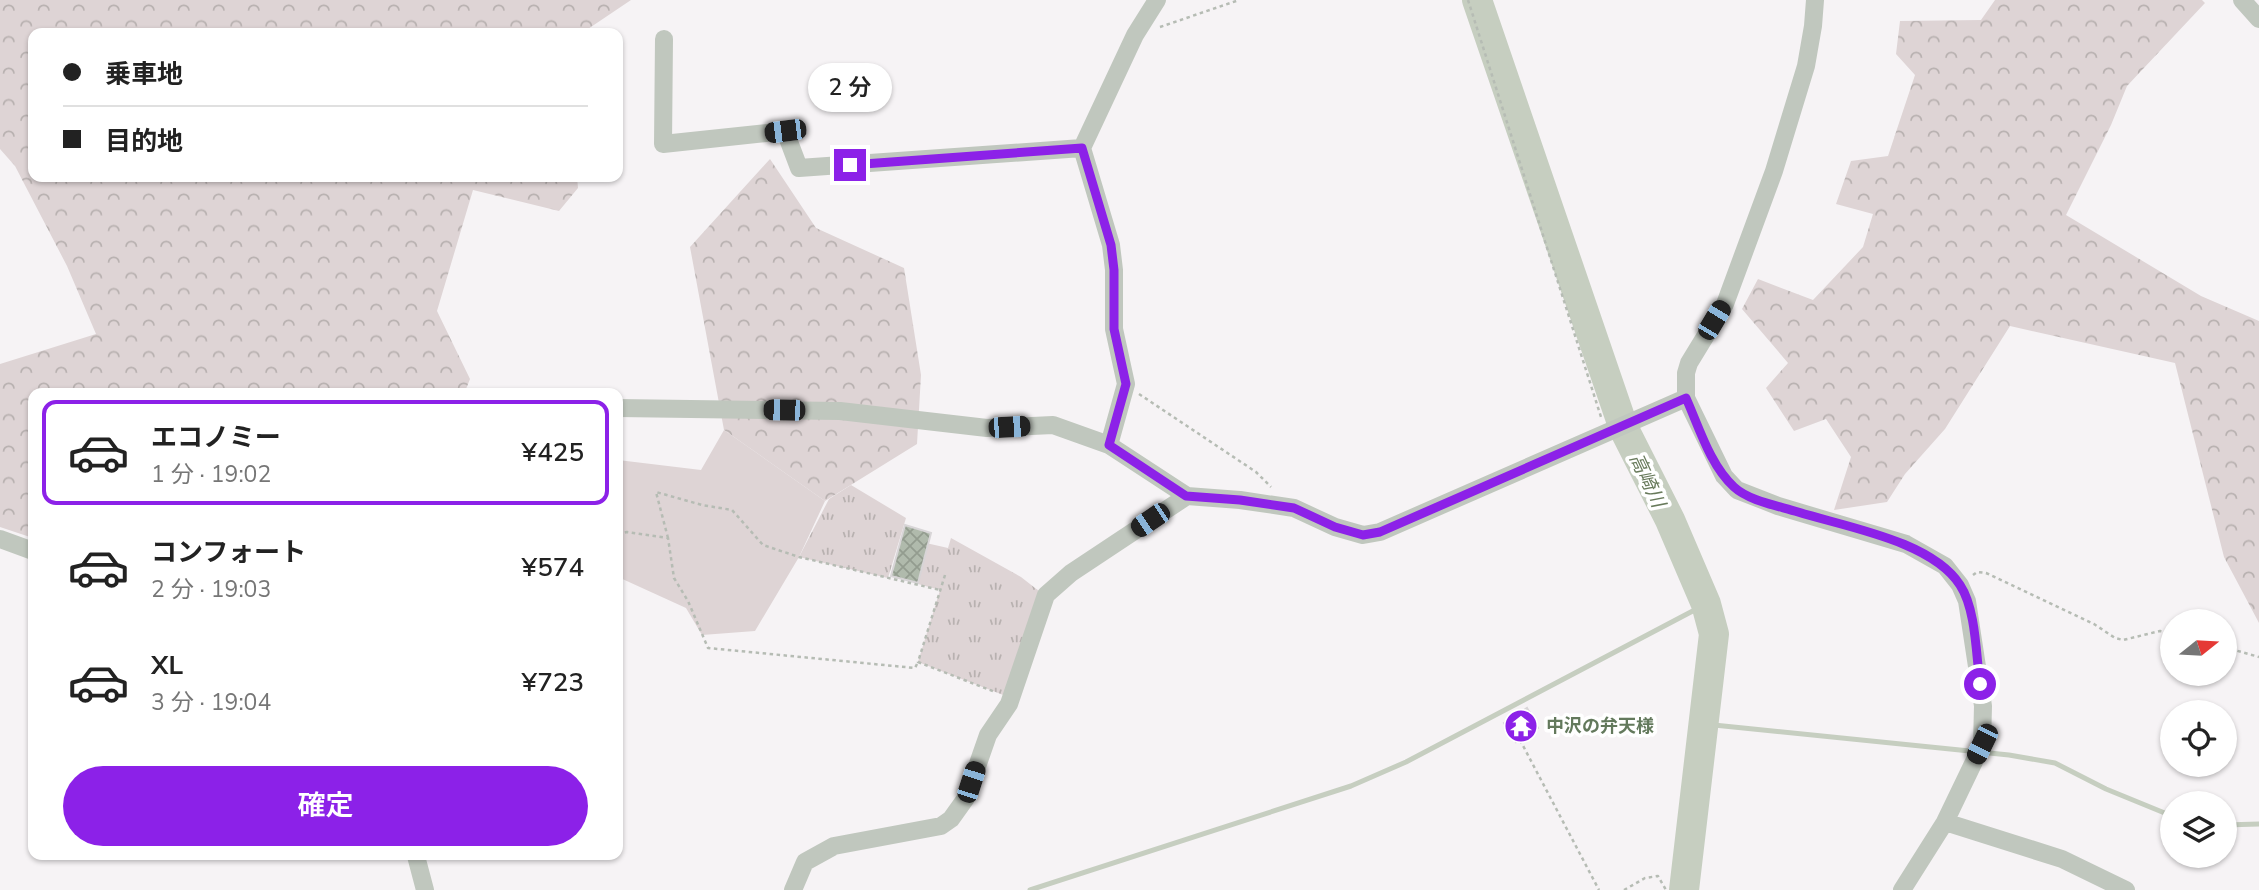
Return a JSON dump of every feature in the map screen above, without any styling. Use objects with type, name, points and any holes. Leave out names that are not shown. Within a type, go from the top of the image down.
[{"type":"street","points":[[1109,445],[1126,384],[1114,329],[1114,270],[1111,245],[1082,148],[1135,35],[1157,0]]},
{"type":"street","points":[[1815,0],[1806,66],[1774,171],[1724,304],[1689,363],[1686,373],[1686,398],[1724,476],[1737,490],[1778,506],[1906,544],[1945,566],[1961,585],[1971,617],[1983,706],[1982,744],[1945,822],[1902,890]]},
{"type":"street","points":[[2242,0],[2259,19]]},
{"type":"street","points":[[664,39],[663,144],[785,131],[799,169],[1082,148]]},
{"type":"street","points":[[623,408],[840,411],[987,428],[1053,425],[1109,445],[1186,496],[1294,508],[1335,527],[1363,535],[1380,532],[1686,398]]},
{"type":"street","points":[[793,890],[805,862],[834,846],[941,826],[951,819],[966,798],[988,735],[1011,698],[1046,595],[1070,573],[1186,496]]},
{"type":"street","points":[[0,539],[28,549]]},
{"type":"street","points":[[1945,822],[2062,859],[2126,890]]},
{"type":"street","points":[[417,860],[425,890]]},
{"type":"path","points":[[1161,26],[1240,0]]},
{"type":"path","points":[[1468,0],[1606,433]]},
{"type":"path","points":[[1126,384],[1153,405],[1256,472],[1294,508]]},
{"type":"path","points":[[940,590],[763,545],[732,510],[656,492],[668,538],[674,578],[688,601],[708,648],[915,668],[945,575]]},
{"type":"path","points":[[623,532],[668,538]]},
{"type":"path","points":[[1961,585],[1978,572],[1986,573],[2094,624],[2115,638],[2123,640],[2160,631]]},
{"type":"path","points":[[2237,651],[2259,657]]},
{"type":"path","points":[[918,662],[1011,698]]},
{"type":"path","points":[[1520,740],[1600,890]]},
{"type":"path","points":[[1625,890],[1645,878],[1658,876],[1666,890]]},
{"type":"green space","points":[[0,0],[631,0],[589,28],[28,28],[28,182],[577,182],[578,188],[559,211],[473,190],[437,311],[470,379],[466,388],[28,388],[28,536],[0,527],[0,364],[96,334],[67,266],[15,166],[0,149]]},
{"type":"green space","points":[[1995,0],[2202,0],[2205,3],[2127,86],[2111,125],[2066,215],[2201,296],[2259,321],[2259,623],[2224,557],[2175,363],[2010,326],[1945,429],[1905,474],[1887,502],[1834,510],[1851,457],[1826,419],[1794,431],[1766,388],[1788,363],[1742,309],[1758,279],[1813,300],[1863,247],[1873,214],[1836,204],[1851,161],[1888,156],[1915,75],[1896,54],[1900,21],[1981,20]]},
{"type":"green space","points":[[770,159],[816,228],[904,268],[921,375],[917,444],[825,501],[724,430],[690,247]]},
{"type":"green space","points":[[724,430],[825,501],[799,557],[755,631],[702,635],[686,608],[623,579],[623,461],[701,470]]},
{"type":"green space","points":[[851,485],[906,518],[888,578],[799,557],[829,499]]},
{"type":"green space","points":[[951,538],[1021,577],[1044,595],[1011,698],[918,662],[940,590],[918,584],[926,543],[948,548]]},
{"type":"building","points":[[905,525],[931,533],[918,583],[891,576]]},
{"type":"building","name":"中沢の弁天様","points":[[1527,708],[1538,728],[1516,742],[1504,723]]},
{"type":"waterway","name":"高崎川","points":[[1477,0],[1624,429],[1670,520],[1706,604],[1714,634],[1684,890]]},
{"type":"waterway","points":[[1030,890],[1351,786],[1406,762],[1706,604]]},
{"type":"waterway","points":[[1704,724],[2009,755],[2055,763],[2106,789],[2160,811]]},
{"type":"waterway","points":[[2237,825],[2259,824]]},
{"type":"place","name":"中沢の弁天様","points":[[1521,726]]},
{"type":"route","points":[[850,165],[1082,148],[1111,245],[1114,270],[1114,329],[1126,384],[1109,445],[1186,496],[1294,508],[1335,527],[1363,535],[1380,532],[1686,398],[1709,449],[1724,476],[1737,490],[1778,506],[1906,544],[1945,566],[1961,585],[1967,601],[1980,684]]}]
